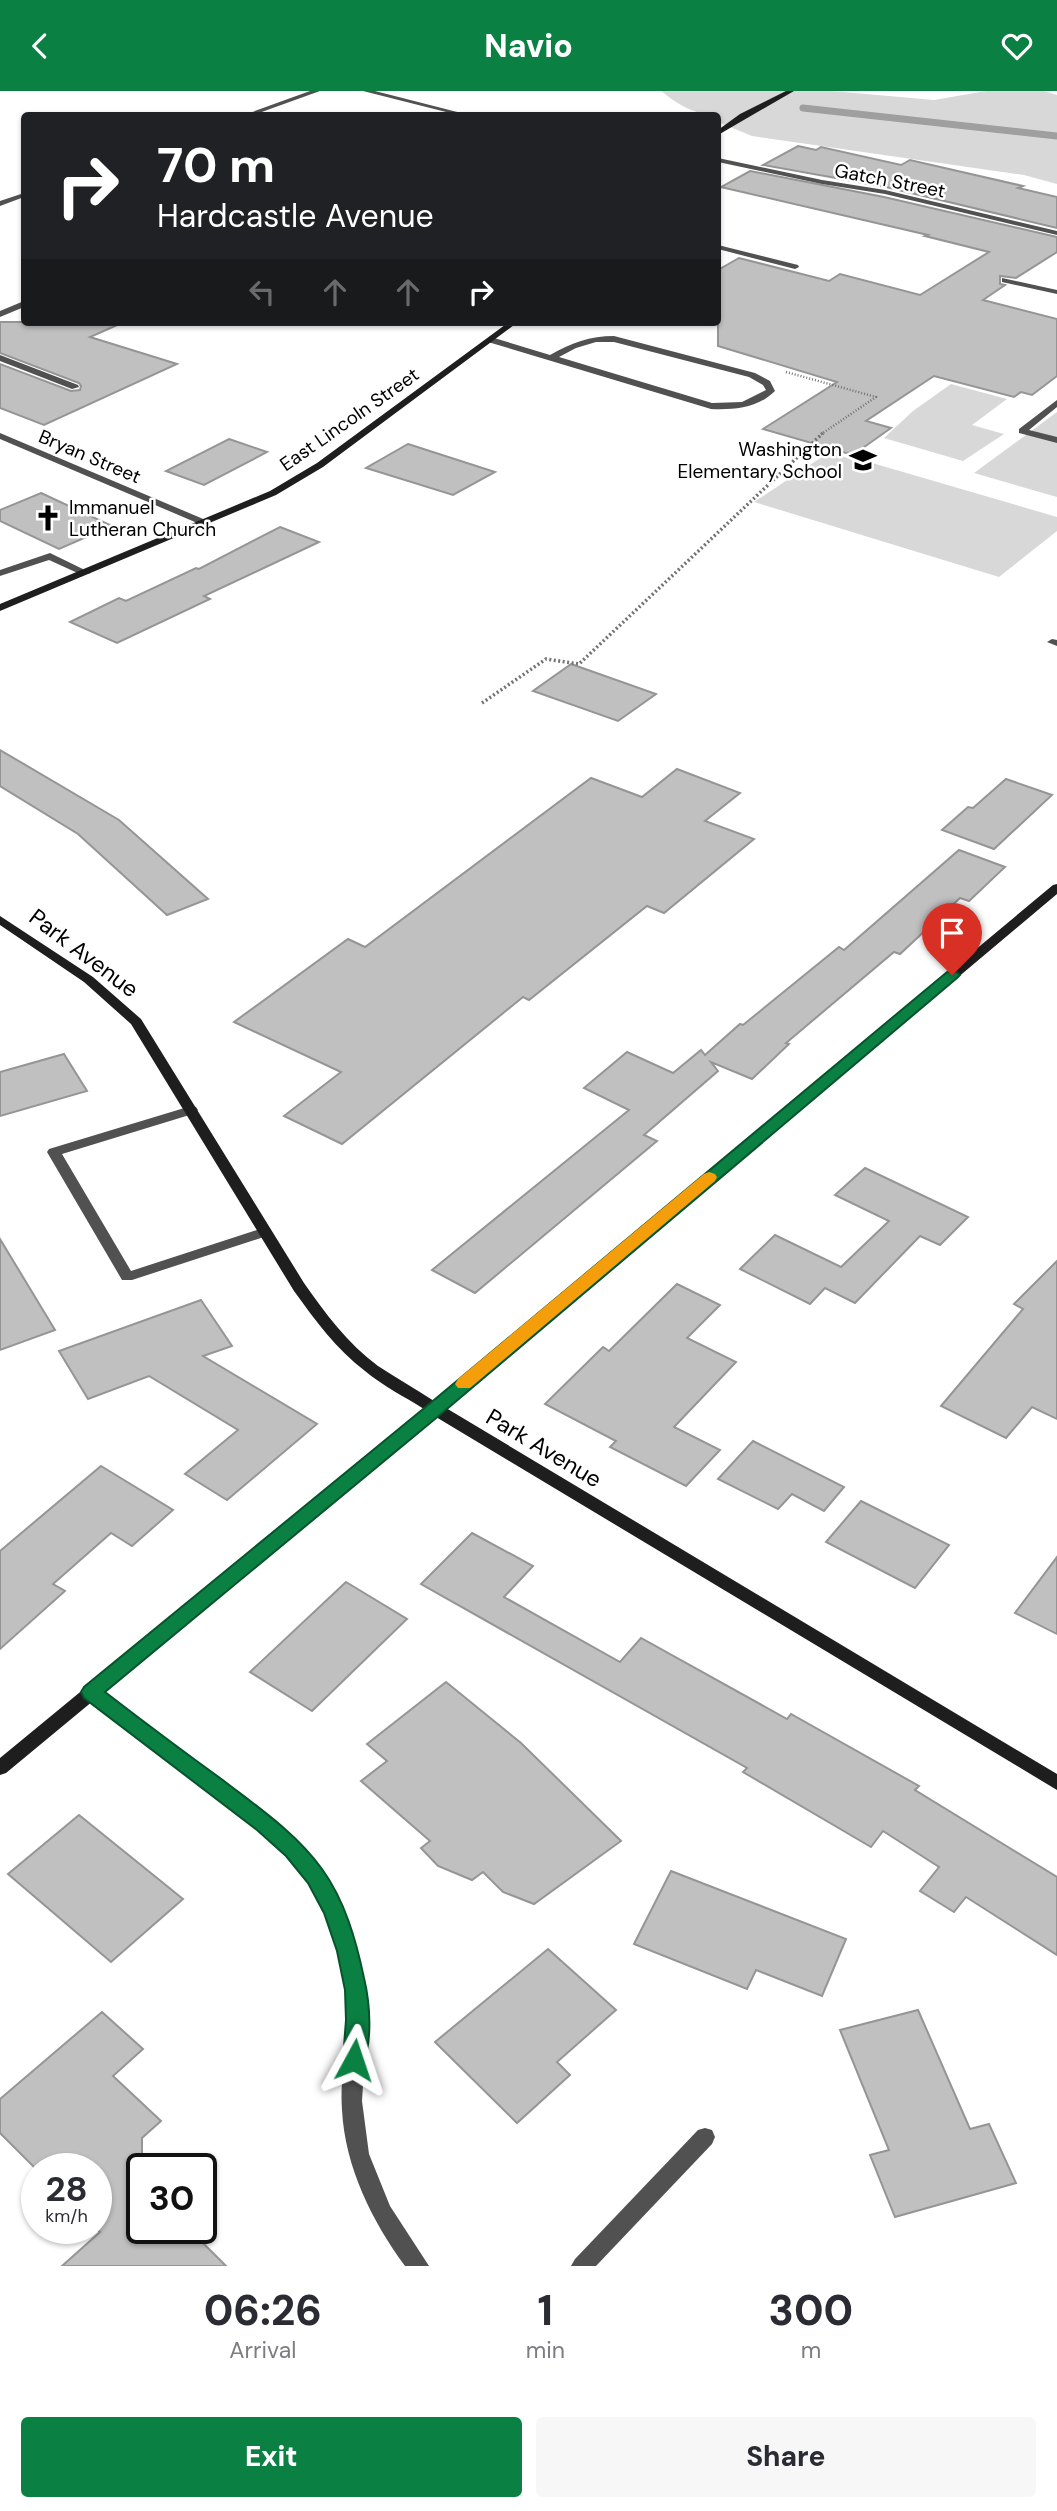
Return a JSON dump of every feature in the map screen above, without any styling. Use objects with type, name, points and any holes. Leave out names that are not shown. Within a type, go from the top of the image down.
[{"type":"street","points":[[257,112],[317,91]]},
{"type":"street","points":[[366,91],[453,112]]},
{"type":"street","points":[[721,131],[791,91]]},
{"type":"street","name":"Gatch Street","points":[[721,161],[822,183],[885,192],[1057,233]]},
{"type":"street","points":[[0,204],[21,196]]},
{"type":"street","points":[[721,248],[795,267]]},
{"type":"street","points":[[1005,280],[1057,292]]},
{"type":"street","points":[[0,314],[21,305]]},
{"type":"street","name":"East Lincoln Street","points":[[0,608],[205,523],[307,474],[509,326]]},
{"type":"street","points":[[491,339],[550,359],[711,406],[736,408],[755,403],[771,391],[767,383],[752,375],[614,339],[594,338],[577,343],[550,359]]},
{"type":"street","points":[[0,358],[75,387]]},
{"type":"street","points":[[1057,403],[1023,431],[1057,440]]},
{"type":"street","name":"Bryan Street","points":[[0,436],[205,523]]},
{"type":"street","points":[[0,573],[50,556],[86,573]]},
{"type":"street","points":[[0,1768],[435,1409],[1057,888]]},
{"type":"street","name":"Park Avenue","points":[[0,920],[121,1006],[142,1031],[299,1287],[333,1333],[372,1369],[1057,1783]]},
{"type":"street","points":[[191,1110],[54,1152],[127,1277],[265,1232]]},
{"type":"street","points":[[91,1692],[264,1824],[293,1850],[316,1877],[334,1911],[356,1990],[358,2020],[352,2113],[358,2157],[400,2244],[418,2266]]},
{"type":"street","points":[[582,2266],[705,2137]]},
{"type":"path","points":[[482,703],[546,659],[579,664],[821,434],[876,397],[783,371]]},
{"type":"shaded area","points":[[661,91],[832,91],[934,100],[986,91],[1044,91],[1057,95],[1057,184],[1024,175],[752,136],[721,123],[721,112],[699,112],[674,101]]},
{"type":"shaded area","points":[[951,384],[1007,399],[972,425],[1004,434],[963,461],[884,438],[913,411]]},
{"type":"shaded area","points":[[1057,412],[1057,497],[974,473]]},
{"type":"shaded area","points":[[831,451],[1057,517],[1057,531],[999,577],[754,502]]},
{"type":"building","points":[[798,146],[816,150],[821,147],[901,165],[910,160],[1023,186],[1018,188],[1057,197],[1057,228],[886,187],[763,165]]},
{"type":"building","points":[[750,171],[884,197],[1057,237],[1057,252],[1016,278],[1000,276],[1000,284],[1005,285],[983,300],[1057,319],[1057,376],[1032,395],[1021,392],[1014,397],[934,376],[866,421],[891,428],[853,455],[763,429],[837,382],[718,346],[718,326],[721,326],[721,268],[739,258],[829,281],[840,274],[920,295],[989,252],[925,236],[928,235],[721,187]]},
{"type":"building","points":[[0,322],[21,322],[21,326],[115,326],[90,337],[177,364],[44,425],[0,408],[0,364],[71,391],[80,390],[81,386],[0,353]]},
{"type":"building","points":[[229,439],[267,452],[204,485],[166,471]]},
{"type":"building","points":[[408,444],[495,472],[453,495],[366,468]]},
{"type":"building","name":"Immanuel Lutheran Church","points":[[41,493],[112,526],[59,549],[0,521],[0,510]]},
{"type":"building","points":[[280,527],[319,542],[204,596],[210,599],[117,643],[70,622],[119,598],[126,601],[196,568],[199,569]]},
{"type":"building","points":[[571,664],[656,694],[618,721],[533,691]]},
{"type":"building","points":[[0,750],[119,820],[208,899],[167,915],[78,834],[0,786]]},
{"type":"building","points":[[677,769],[740,793],[705,821],[754,839],[664,913],[647,906],[529,1000],[523,997],[342,1144],[284,1116],[341,1072],[234,1022],[348,939],[365,947],[591,778],[642,797]]},
{"type":"building","points":[[1006,779],[1052,795],[994,849],[942,830],[968,807],[973,808]]},
{"type":"building","points":[[959,850],[1005,867],[969,901],[960,898],[900,954],[894,952],[786,1043],[789,1044],[752,1079],[711,1062],[718,1071],[644,1135],[657,1141],[475,1293],[432,1270],[629,1110],[584,1088],[627,1052],[673,1073],[701,1050],[705,1055],[740,1024],[743,1025],[839,947],[844,950]]},
{"type":"building","points":[[64,1054],[87,1091],[0,1116],[0,1072]]},
{"type":"building","points":[[865,1168],[968,1217],[940,1245],[920,1236],[855,1303],[825,1288],[810,1304],[740,1269],[775,1235],[841,1267],[889,1221],[835,1195]]},
{"type":"building","points":[[0,1239],[55,1330],[0,1350]]},
{"type":"building","points":[[1057,1261],[1057,1419],[1032,1407],[1006,1438],[941,1406],[1023,1309],[1014,1304]]},
{"type":"building","points":[[677,1284],[720,1305],[687,1338],[736,1362],[674,1427],[720,1450],[686,1486],[610,1447],[616,1441],[545,1404],[603,1347],[609,1351]]},
{"type":"building","points":[[201,1300],[232,1346],[203,1356],[317,1424],[227,1500],[185,1474],[238,1430],[149,1376],[88,1399],[59,1351]]},
{"type":"building","points":[[753,1441],[844,1487],[824,1511],[792,1494],[778,1509],[718,1479]]},
{"type":"building","points":[[101,1466],[173,1510],[132,1546],[111,1533],[53,1584],[65,1591],[0,1649],[0,1551]]},
{"type":"building","points":[[861,1501],[949,1545],[915,1588],[826,1542]]},
{"type":"building","points":[[472,1533],[533,1566],[504,1597],[620,1662],[641,1638],[787,1719],[791,1714],[919,1786],[915,1790],[1057,1877],[1057,1955],[966,1897],[954,1912],[920,1891],[939,1867],[883,1831],[871,1847],[743,1772],[747,1768],[421,1584]]},
{"type":"building","points":[[1057,1557],[1057,1634],[1015,1613]]},
{"type":"building","points":[[346,1582],[407,1619],[312,1711],[250,1672]]},
{"type":"building","points":[[446,1682],[521,1743],[621,1841],[534,1904],[503,1892],[483,1872],[472,1880],[438,1866],[421,1848],[430,1841],[361,1781],[387,1761],[367,1744]]},
{"type":"building","points":[[79,1815],[183,1899],[111,1962],[8,1874]]},
{"type":"building","points":[[671,1871],[846,1939],[822,1996],[756,1970],[747,1989],[634,1944]]},
{"type":"building","points":[[548,1949],[616,2010],[557,2062],[570,2075],[517,2123],[435,2042]]},
{"type":"building","points":[[918,2010],[970,2129],[989,2124],[1016,2183],[895,2217],[870,2155],[889,2150],[840,2030]]},
{"type":"building","points":[[102,2012],[143,2049],[113,2076],[161,2121],[142,2138],[142,2153],[126,2153],[126,2244],[204,2244],[226,2266],[62,2266],[87,2244],[112,2244],[112,2153],[21,2154],[0,2133],[0,2099]]},
{"type":"waterway","points":[[803,108],[1057,136]]},
{"type":"slow traffic","points":[[464,1384],[709,1177]]},
{"type":"place","name":"Washington Elementary School","points":[[863,460]]},
{"type":"place","name":"Immanuel Lutheran Church","points":[[48,518]]},
{"type":"route","points":[[354,2060],[358,2020],[356,1990],[334,1911],[316,1877],[293,1850],[264,1824],[91,1692],[435,1409],[952,975]]}]
